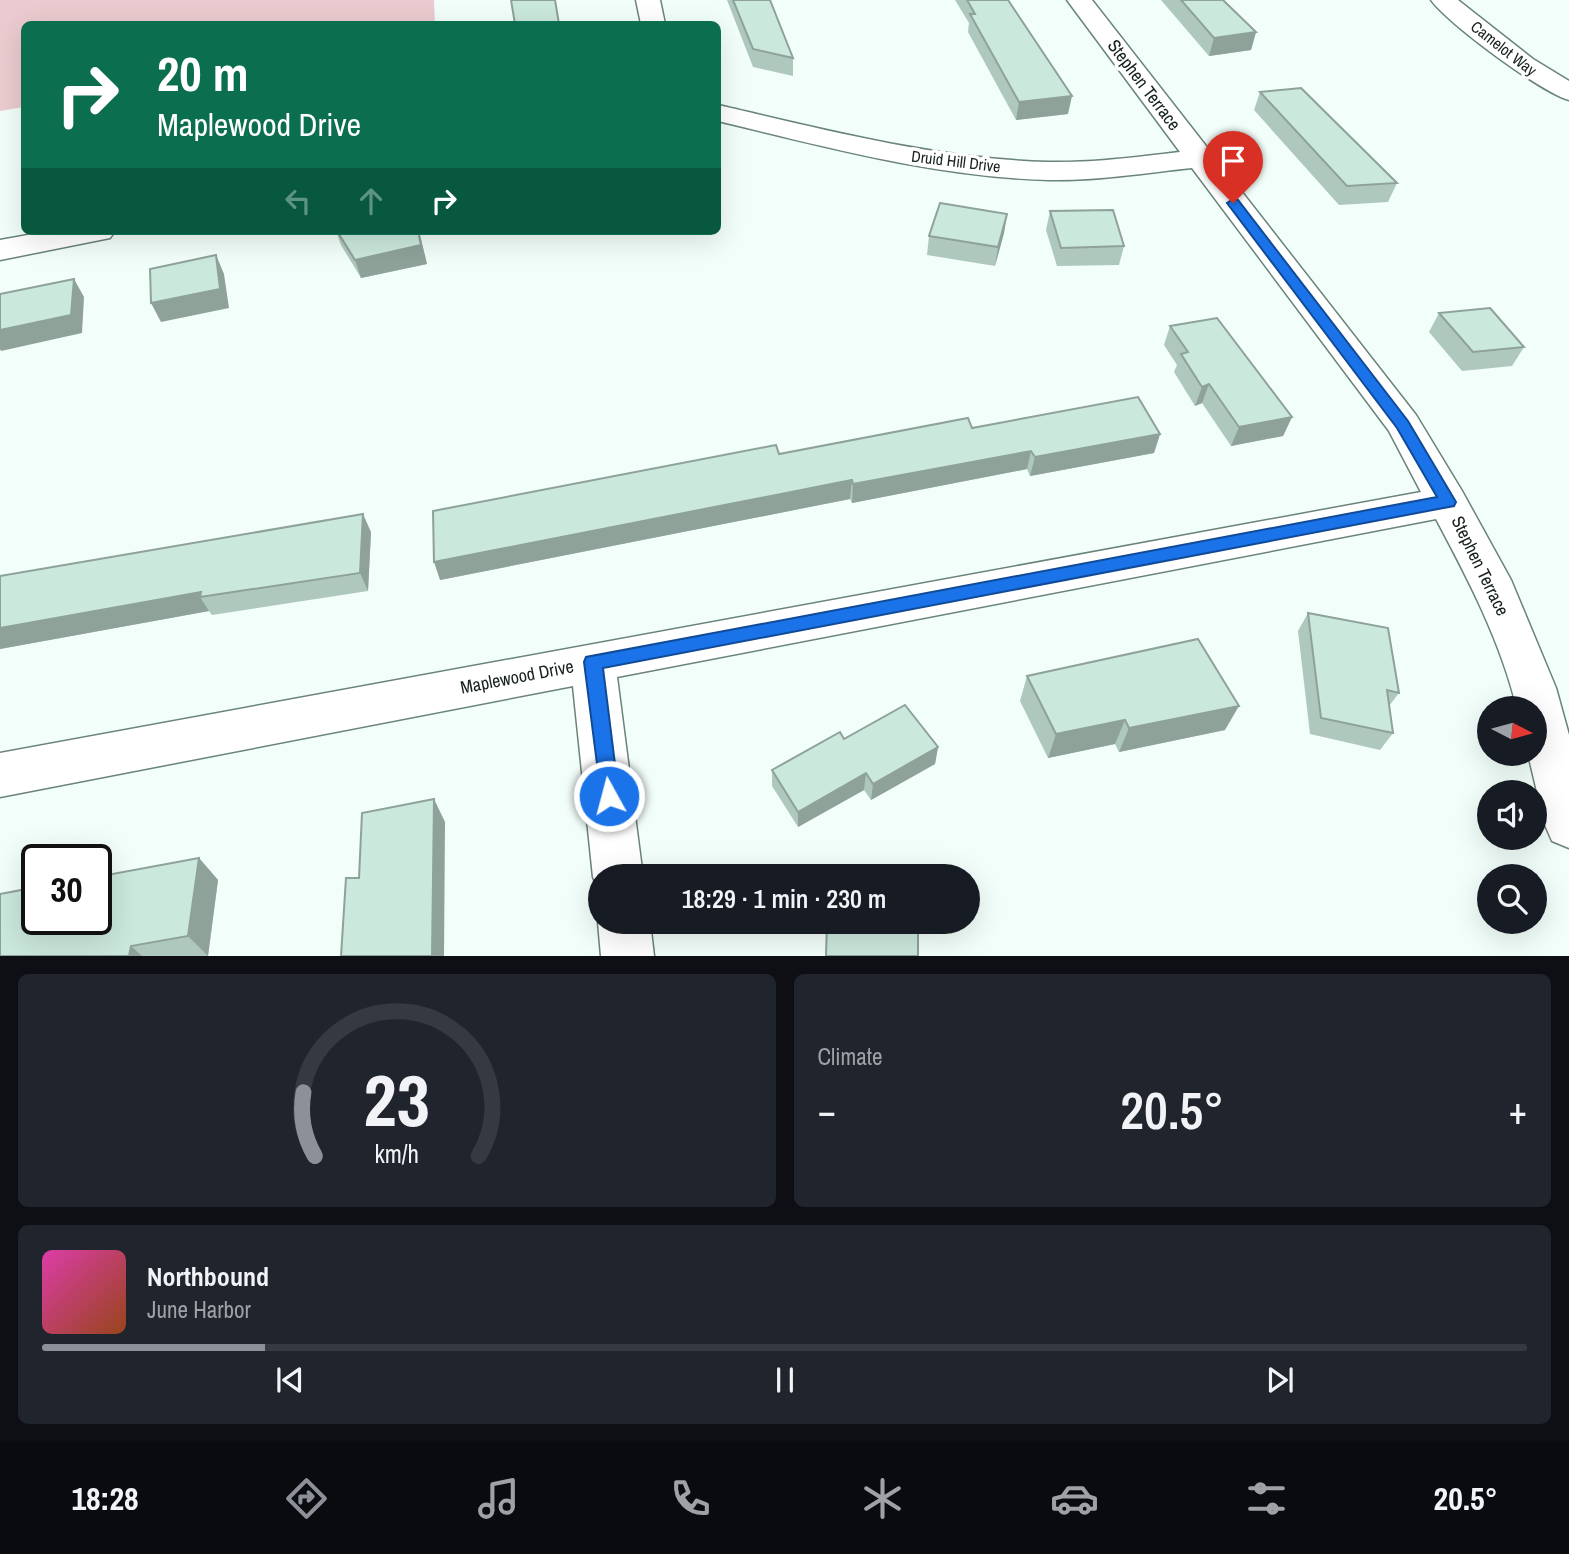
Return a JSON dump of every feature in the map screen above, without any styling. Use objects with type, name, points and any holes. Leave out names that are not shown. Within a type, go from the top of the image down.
[{"type":"street","points":[[648,0],[652,21]]},
{"type":"street","name":"Stephen Terrace","points":[[1079,0],[1403,425],[1490,580],[1534,688],[1569,825]]},
{"type":"street","name":"Camelot Way","points":[[1443,0],[1532,71],[1569,92]]},
{"type":"street","name":"Druid Hill Drive","points":[[721,114],[890,152],[965,164],[1031,170],[1097,170],[1199,159]]},
{"type":"street","points":[[0,250],[78,235]]},
{"type":"street","name":"Maplewood Drive","points":[[0,775],[1448,502]]},
{"type":"street","points":[[593,662],[616,864]]},
{"type":"street","points":[[625,934],[628,956]]},
{"type":"shaded area","points":[[0,0],[434,0],[435,21],[21,21],[21,108],[0,111]]},
{"type":"building","points":[[511,0],[555,0],[558,21],[514,21]]},
{"type":"building","points":[[733,0],[770,0],[793,58],[753,49]]},
{"type":"building","points":[[967,0],[1008,0],[1072,96],[1019,102],[970,14],[975,14]]},
{"type":"building","points":[[1181,0],[1223,0],[1256,32],[1214,38]]},
{"type":"building","points":[[1301,88],[1397,183],[1347,186],[1260,92]]},
{"type":"building","points":[[940,203],[1007,214],[998,247],[929,236]]},
{"type":"building","points":[[1113,210],[1124,246],[1061,248],[1050,211]]},
{"type":"building","points":[[339,235],[419,235],[421,245],[355,260]]},
{"type":"building","points":[[216,255],[220,289],[151,303],[150,269]]},
{"type":"building","points":[[74,279],[71,315],[0,330],[0,294]]},
{"type":"building","points":[[1490,308],[1524,347],[1473,352],[1439,313]]},
{"type":"building","points":[[1217,318],[1292,417],[1239,427],[1209,384],[1202,387],[1181,354],[1188,352],[1170,326]]},
{"type":"building","points":[[1138,397],[1160,434],[1035,457],[1031,451],[853,484],[852,480],[434,562],[433,511],[776,445],[779,454],[968,418],[972,428]]},
{"type":"building","points":[[363,514],[360,573],[200,597],[201,592],[0,628],[0,576]]},
{"type":"building","points":[[1308,613],[1388,628],[1399,693],[1387,690],[1393,733],[1321,718]]},
{"type":"building","points":[[1198,639],[1239,706],[1129,728],[1125,720],[1056,734],[1027,676]]},
{"type":"building","points":[[905,705],[938,747],[873,784],[866,773],[798,812],[772,770],[840,732],[844,739]]},
{"type":"building","points":[[434,799],[432,956],[341,956],[346,878],[359,878],[362,813]]},
{"type":"building","points":[[199,858],[188,936],[131,946],[129,956],[0,956],[0,894],[21,890],[21,935],[112,935],[112,874]]},
{"type":"building","points":[[827,934],[918,934],[918,956],[826,956]]},
{"type":"route","points":[[609,796],[593,662],[1448,502],[1403,425],[1233,203]]}]
